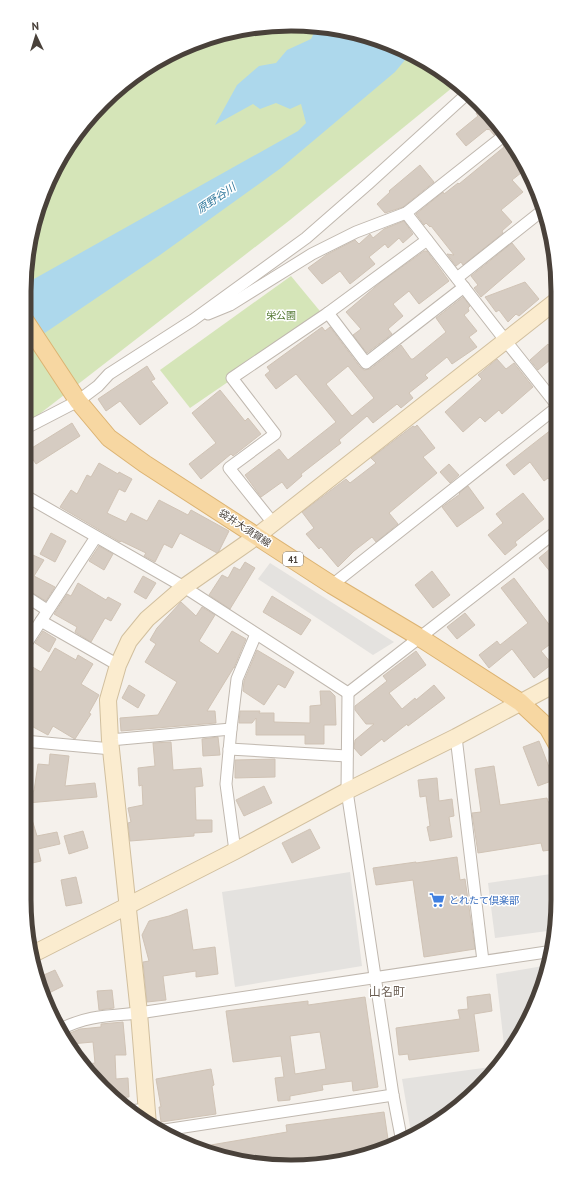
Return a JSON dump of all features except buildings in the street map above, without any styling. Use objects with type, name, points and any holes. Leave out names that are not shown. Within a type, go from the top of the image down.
[{"type":"main road","name":"袋井大須賀線","points":[[31,330],[78,401],[109,438],[145,464],[332,585],[419,637],[520,702],[548,728],[551,733]]},
{"type":"street","points":[[31,425],[78,401],[98,386],[109,374],[192,320],[306,238],[463,97]]},
{"type":"street","points":[[192,320],[230,305],[312,254],[356,232],[406,213],[501,138]]},
{"type":"street","points":[[406,213],[504,340],[551,398]]},
{"type":"street","points":[[457,278],[539,213]]},
{"type":"street","points":[[273,523],[229,468],[275,434],[232,378],[328,313],[427,240]]},
{"type":"street","points":[[328,313],[366,362],[464,287]]},
{"type":"street","points":[[148,1117],[111,745],[108,700],[118,665],[129,641],[147,619],[184,587],[257,536],[504,340],[551,305]]},
{"type":"street","points":[[332,585],[551,412]]},
{"type":"street","points":[[31,499],[184,587],[348,693]]},
{"type":"street","points":[[348,693],[551,536]]},
{"type":"street","points":[[31,636],[96,537]]},
{"type":"street","points":[[31,600],[47,610]]},
{"type":"street","points":[[41,621],[118,665]]},
{"type":"street","points":[[235,851],[226,784],[229,749],[237,679],[256,634]]},
{"type":"street","points":[[36,952],[235,851],[347,791],[456,737],[551,686]]},
{"type":"street","points":[[348,693],[347,791],[393,1095],[401,1135]]},
{"type":"street","points":[[31,740],[111,745],[231,729]]},
{"type":"street","points":[[456,737],[483,961]]},
{"type":"street","points":[[229,749],[347,756]]},
{"type":"street","points":[[65,1027],[75,1022],[90,1018],[138,1013],[546,952]]},
{"type":"street","points":[[170,1130],[393,1095]]},
{"type":"green space","points":[[291,31],[325,33],[375,45],[421,66],[452,88],[290,220],[31,421],[31,291],[33,257],[45,207],[66,161],[85,133],[107,107],[133,85],[161,66],[207,45],[257,33]]},
{"type":"green space","name":"栄公園","points":[[291,276],[324,316],[190,408],[160,370]]},
{"type":"shaded area","points":[[270,563],[394,642],[373,655],[258,579]]},
{"type":"shaded area","points":[[350,872],[362,966],[235,987],[222,892]]},
{"type":"shaded area","points":[[551,874],[549,931],[495,938],[488,883]]},
{"type":"shaded area","points":[[542,966],[537,984],[524,1015],[504,1048],[496,974]]},
{"type":"shaded area","points":[[489,1067],[475,1084],[449,1106],[411,1130],[402,1079]]},
{"type":"water","name":"原野谷川","points":[[314,32],[342,36],[375,45],[406,58],[395,72],[281,168],[160,255],[31,342],[32,280],[298,131],[306,123],[301,104],[290,109],[276,103],[260,109],[253,104],[215,125],[237,85],[259,66],[276,63],[287,50],[311,39]]},
{"type":"place","name":"とれたて倶楽部","points":[[437,900]]},
{"type":"district","name":"山名町","points":[[387,991]]}]
